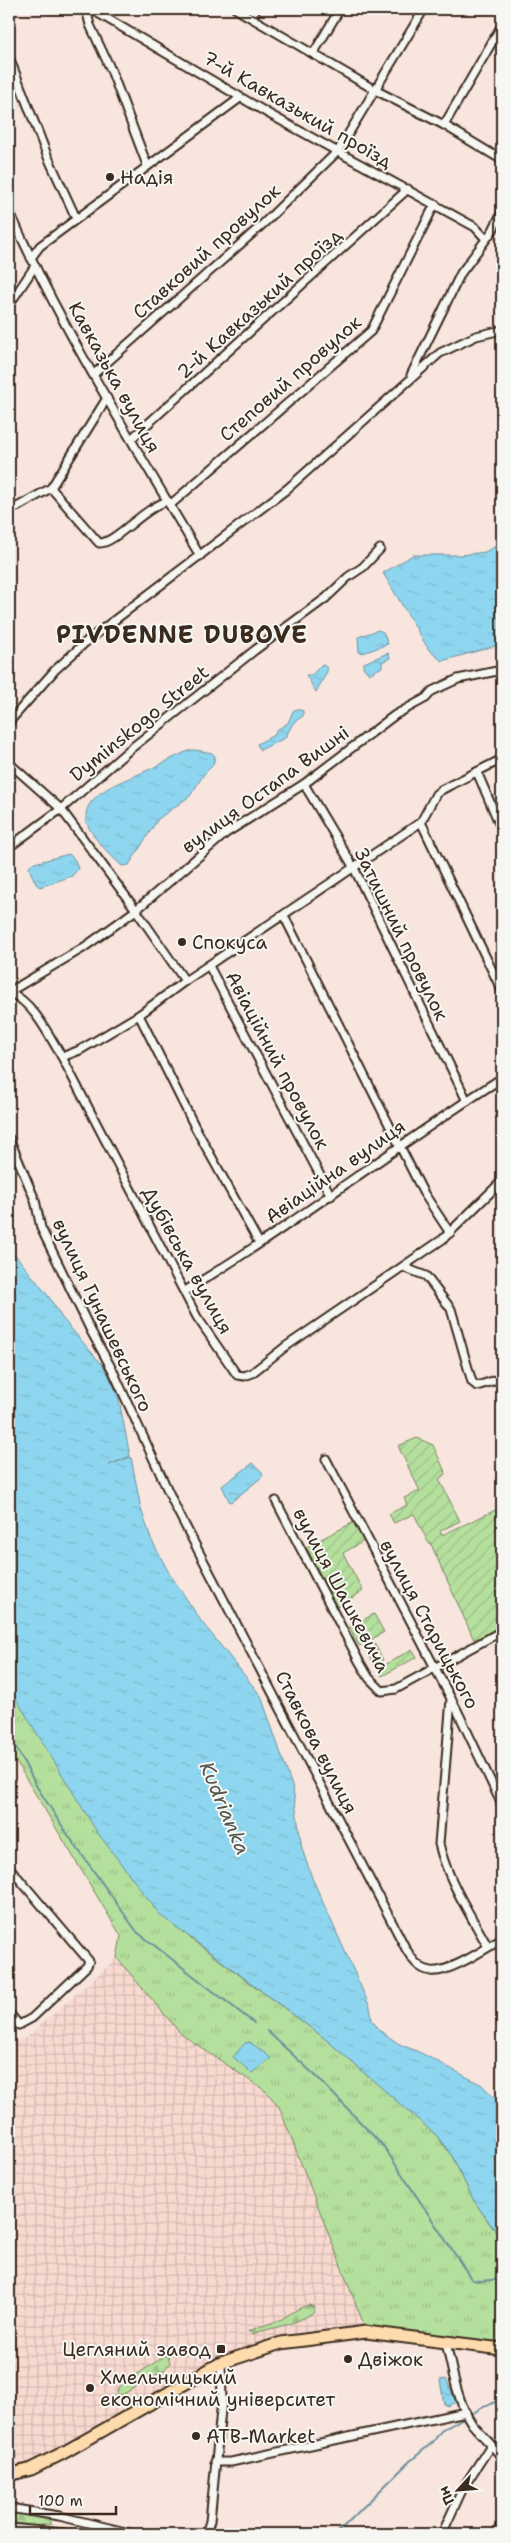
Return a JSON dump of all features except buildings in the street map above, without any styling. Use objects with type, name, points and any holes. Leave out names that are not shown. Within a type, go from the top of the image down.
[{"type":"main road","points":[[9,2475],[31,2468],[63,2453],[222,2363],[281,2343],[366,2332],[502,2349]]},
{"type":"street","points":[[86,9],[90,26],[111,70],[147,165]]},
{"type":"street","name":"7-й Кавказький проїзд","points":[[91,9],[240,98],[475,226],[486,239]]},
{"type":"street","points":[[236,9],[375,90],[444,125],[502,160]]},
{"type":"street","points":[[252,18],[256,9]]},
{"type":"street","points":[[313,54],[340,9]]},
{"type":"street","name":"Ставковий провулок","points":[[94,374],[263,224],[338,151],[424,9]]},
{"type":"street","points":[[444,125],[502,25]]},
{"type":"street","points":[[9,57],[47,155],[76,218]]},
{"type":"street","points":[[31,258],[40,246],[76,218],[240,98]]},
{"type":"street","name":"2-й Кавказький проїзд","points":[[130,439],[337,256],[408,189]]},
{"type":"street","name":"Степовий провулок","points":[[51,488],[99,543],[114,539],[146,511],[169,503],[371,331],[435,204]]},
{"type":"street","name":"Кавказька вулиця","points":[[9,210],[35,266],[106,398],[200,556]]},
{"type":"street","points":[[406,384],[420,360],[432,328],[461,273],[486,239],[502,212]]},
{"type":"street","points":[[9,305],[35,266]]},
{"type":"street","points":[[9,722],[55,670],[87,641],[287,489],[440,353],[455,344],[502,330]]},
{"type":"street","points":[[9,508],[17,507],[51,488],[106,398]]},
{"type":"street","name":"Dyminskogo Street","points":[[12,845],[61,809],[159,726],[255,650],[326,598],[348,577],[363,567],[380,549]]},
{"type":"street","name":"вулиця Остапа Вишні","points":[[9,992],[83,948],[136,910],[226,833],[304,784],[379,726],[426,698],[432,691],[458,679],[502,670]]},
{"type":"street","points":[[62,1057],[80,1050],[139,1015],[185,981],[421,822],[436,794],[502,759]]},
{"type":"street","points":[[9,763],[61,809],[136,910],[185,981]]},
{"type":"street","points":[[477,772],[502,830]]},
{"type":"street","name":"Затишний провулок","points":[[304,784],[354,868],[466,1101]]},
{"type":"street","points":[[421,822],[502,991]]},
{"type":"street","points":[[284,916],[423,1192],[450,1233]]},
{"type":"street","name":"Авіаційний провулок","points":[[209,966],[331,1196]]},
{"type":"street","name":"Дубівська вулиця","points":[[9,992],[16,995],[39,1019],[62,1057],[198,1317],[238,1376],[244,1376],[450,1233],[502,1181]]},
{"type":"street","points":[[139,1015],[195,1126],[259,1243]]},
{"type":"street","name":"Авіаційна вулиця","points":[[185,1291],[238,1259],[331,1196],[399,1146],[502,1078]]},
{"type":"street","name":"вулиця Гунашевського","points":[[9,1138],[35,1200],[41,1228],[91,1331],[113,1371],[147,1449]]},
{"type":"street","points":[[403,1267],[426,1276],[451,1309],[472,1382],[477,1386],[502,1378]]},
{"type":"street","name":"Ставкова вулиця","points":[[147,1449],[360,1864],[413,1961],[422,1968],[441,1971],[502,1939]]},
{"type":"street","name":"вулиця Старицького","points":[[326,1459],[458,1712],[502,1805]]},
{"type":"street","name":"вулиця Шашкевича","points":[[276,1502],[369,1678],[382,1691],[396,1688],[434,1666]]},
{"type":"street","points":[[434,1666],[502,1631]]},
{"type":"street","points":[[451,1699],[439,1844],[442,1859],[488,1947]]},
{"type":"street","points":[[450,1715],[458,1712]]},
{"type":"street","points":[[9,1867],[89,1961],[87,1966],[32,2018],[19,2024],[9,2013]]},
{"type":"street","points":[[446,2342],[451,2367],[466,2412],[472,2423],[502,2457]]},
{"type":"street","points":[[206,2534],[210,2521],[222,2400],[222,2363]]},
{"type":"street","points":[[215,2462],[231,2462],[466,2412]]},
{"type":"street","points":[[442,2534],[463,2488],[491,2445]]},
{"type":"street","points":[[9,2508],[59,2516],[134,2534]]},
{"type":"street","points":[[9,2528],[75,2534]]},
{"type":"shaded area","points":[[117,1958],[181,2034],[267,2092],[280,2109],[366,2330],[254,2347],[30,2466],[9,2471],[9,2043],[26,2038]]},
{"type":"green space","points":[[417,1438],[433,1445],[446,1474],[439,1479],[460,1521],[440,1531],[442,1535],[502,1507],[502,1570],[497,1573],[502,1583],[502,1601],[495,1605],[502,1625],[474,1640],[430,1542],[428,1542],[414,1514],[394,1523],[389,1514],[407,1505],[404,1498],[420,1491],[398,1446]]},
{"type":"green space","points":[[354,1522],[364,1541],[343,1553],[363,1591],[337,1607],[306,1547]]},
{"type":"green space","points":[[374,1614],[384,1632],[372,1639],[383,1660],[374,1665],[363,1644],[359,1646],[349,1627]]},
{"type":"green space","points":[[412,1649],[417,1657],[382,1676],[378,1669]]},
{"type":"green space","points":[[9,1683],[30,1721],[191,1939],[323,2037],[437,2136],[452,2156],[474,2201],[502,2241],[502,2346],[366,2330],[280,2109],[267,2092],[181,2034],[117,1958],[121,1936],[9,1750]]},
{"type":"green space","points":[[309,2305],[314,2307],[314,2312],[300,2320],[252,2334],[248,2331],[280,2320],[298,2309]]},
{"type":"green space","points":[[165,2356],[168,2356],[170,2363],[164,2370],[124,2394],[119,2395],[117,2392],[119,2386]]},
{"type":"green space","points":[[9,2508],[47,2519],[51,2524],[36,2526],[9,2522]]},
{"type":"water","points":[[502,543],[502,644],[442,661],[429,650],[383,573],[413,555],[461,555],[485,552]]},
{"type":"water","points":[[378,630],[383,632],[388,644],[363,653],[359,652],[358,637]]},
{"type":"water","points":[[388,653],[390,658],[382,662],[382,667],[369,674],[363,667],[364,663]]},
{"type":"water","points":[[322,664],[327,668],[327,672],[316,692],[306,675],[312,675]]},
{"type":"water","points":[[297,709],[303,711],[303,716],[293,723],[285,738],[260,750],[257,744],[276,734],[275,731],[288,723],[293,711]]},
{"type":"water","points":[[195,750],[212,753],[215,756],[213,765],[204,774],[190,796],[158,819],[129,865],[122,866],[100,844],[87,824],[87,809],[92,801],[119,783],[188,751]]},
{"type":"water","points":[[69,854],[75,860],[78,869],[72,876],[40,887],[36,884],[29,868],[31,864]]},
{"type":"water","name":"Kudrianka","points":[[9,1247],[49,1297],[62,1318],[105,1368],[118,1395],[130,1456],[109,1465],[131,1457],[141,1509],[151,1539],[168,1571],[201,1621],[261,1696],[293,1789],[302,1849],[312,1878],[370,2007],[372,2020],[379,2030],[399,2044],[419,2052],[482,2085],[502,2106],[502,2240],[474,2201],[452,2156],[437,2136],[323,2037],[160,1915],[97,1832],[15,1697],[9,1683]]},
{"type":"water","points":[[253,1463],[263,1473],[262,1477],[231,1502],[229,1501],[222,1486]]},
{"type":"water","points":[[250,2042],[271,2058],[252,2073],[233,2057],[245,2043]]},
{"type":"water","points":[[446,2379],[456,2402],[448,2406],[444,2404],[440,2380]]},
{"type":"waterway","points":[[9,1734],[37,1787],[68,1835],[137,1932],[254,2023]]},
{"type":"waterway","points":[[267,2031],[318,2078],[384,2147],[472,2280],[502,2279]]},
{"type":"waterway","points":[[472,2414],[484,2406],[502,2400]]},
{"type":"waterway","points":[[336,2534],[409,2462],[433,2442],[441,2431],[465,2417]]},
{"type":"place","name":"Надія","points":[[110,177]]},
{"type":"place","name":"Спокуса","points":[[182,942]]},
{"type":"place","name":"Цегляний завод","points":[[221,2349]]},
{"type":"place","name":"Двіжок","points":[[348,2359]]},
{"type":"place","name":"Хмельницький економічний університет","points":[[90,2388]]},
{"type":"place","name":"ATB-Market","points":[[196,2436]]},
{"type":"district","name":"PIVDENNE DUBOVE","points":[[182,635]]}]
